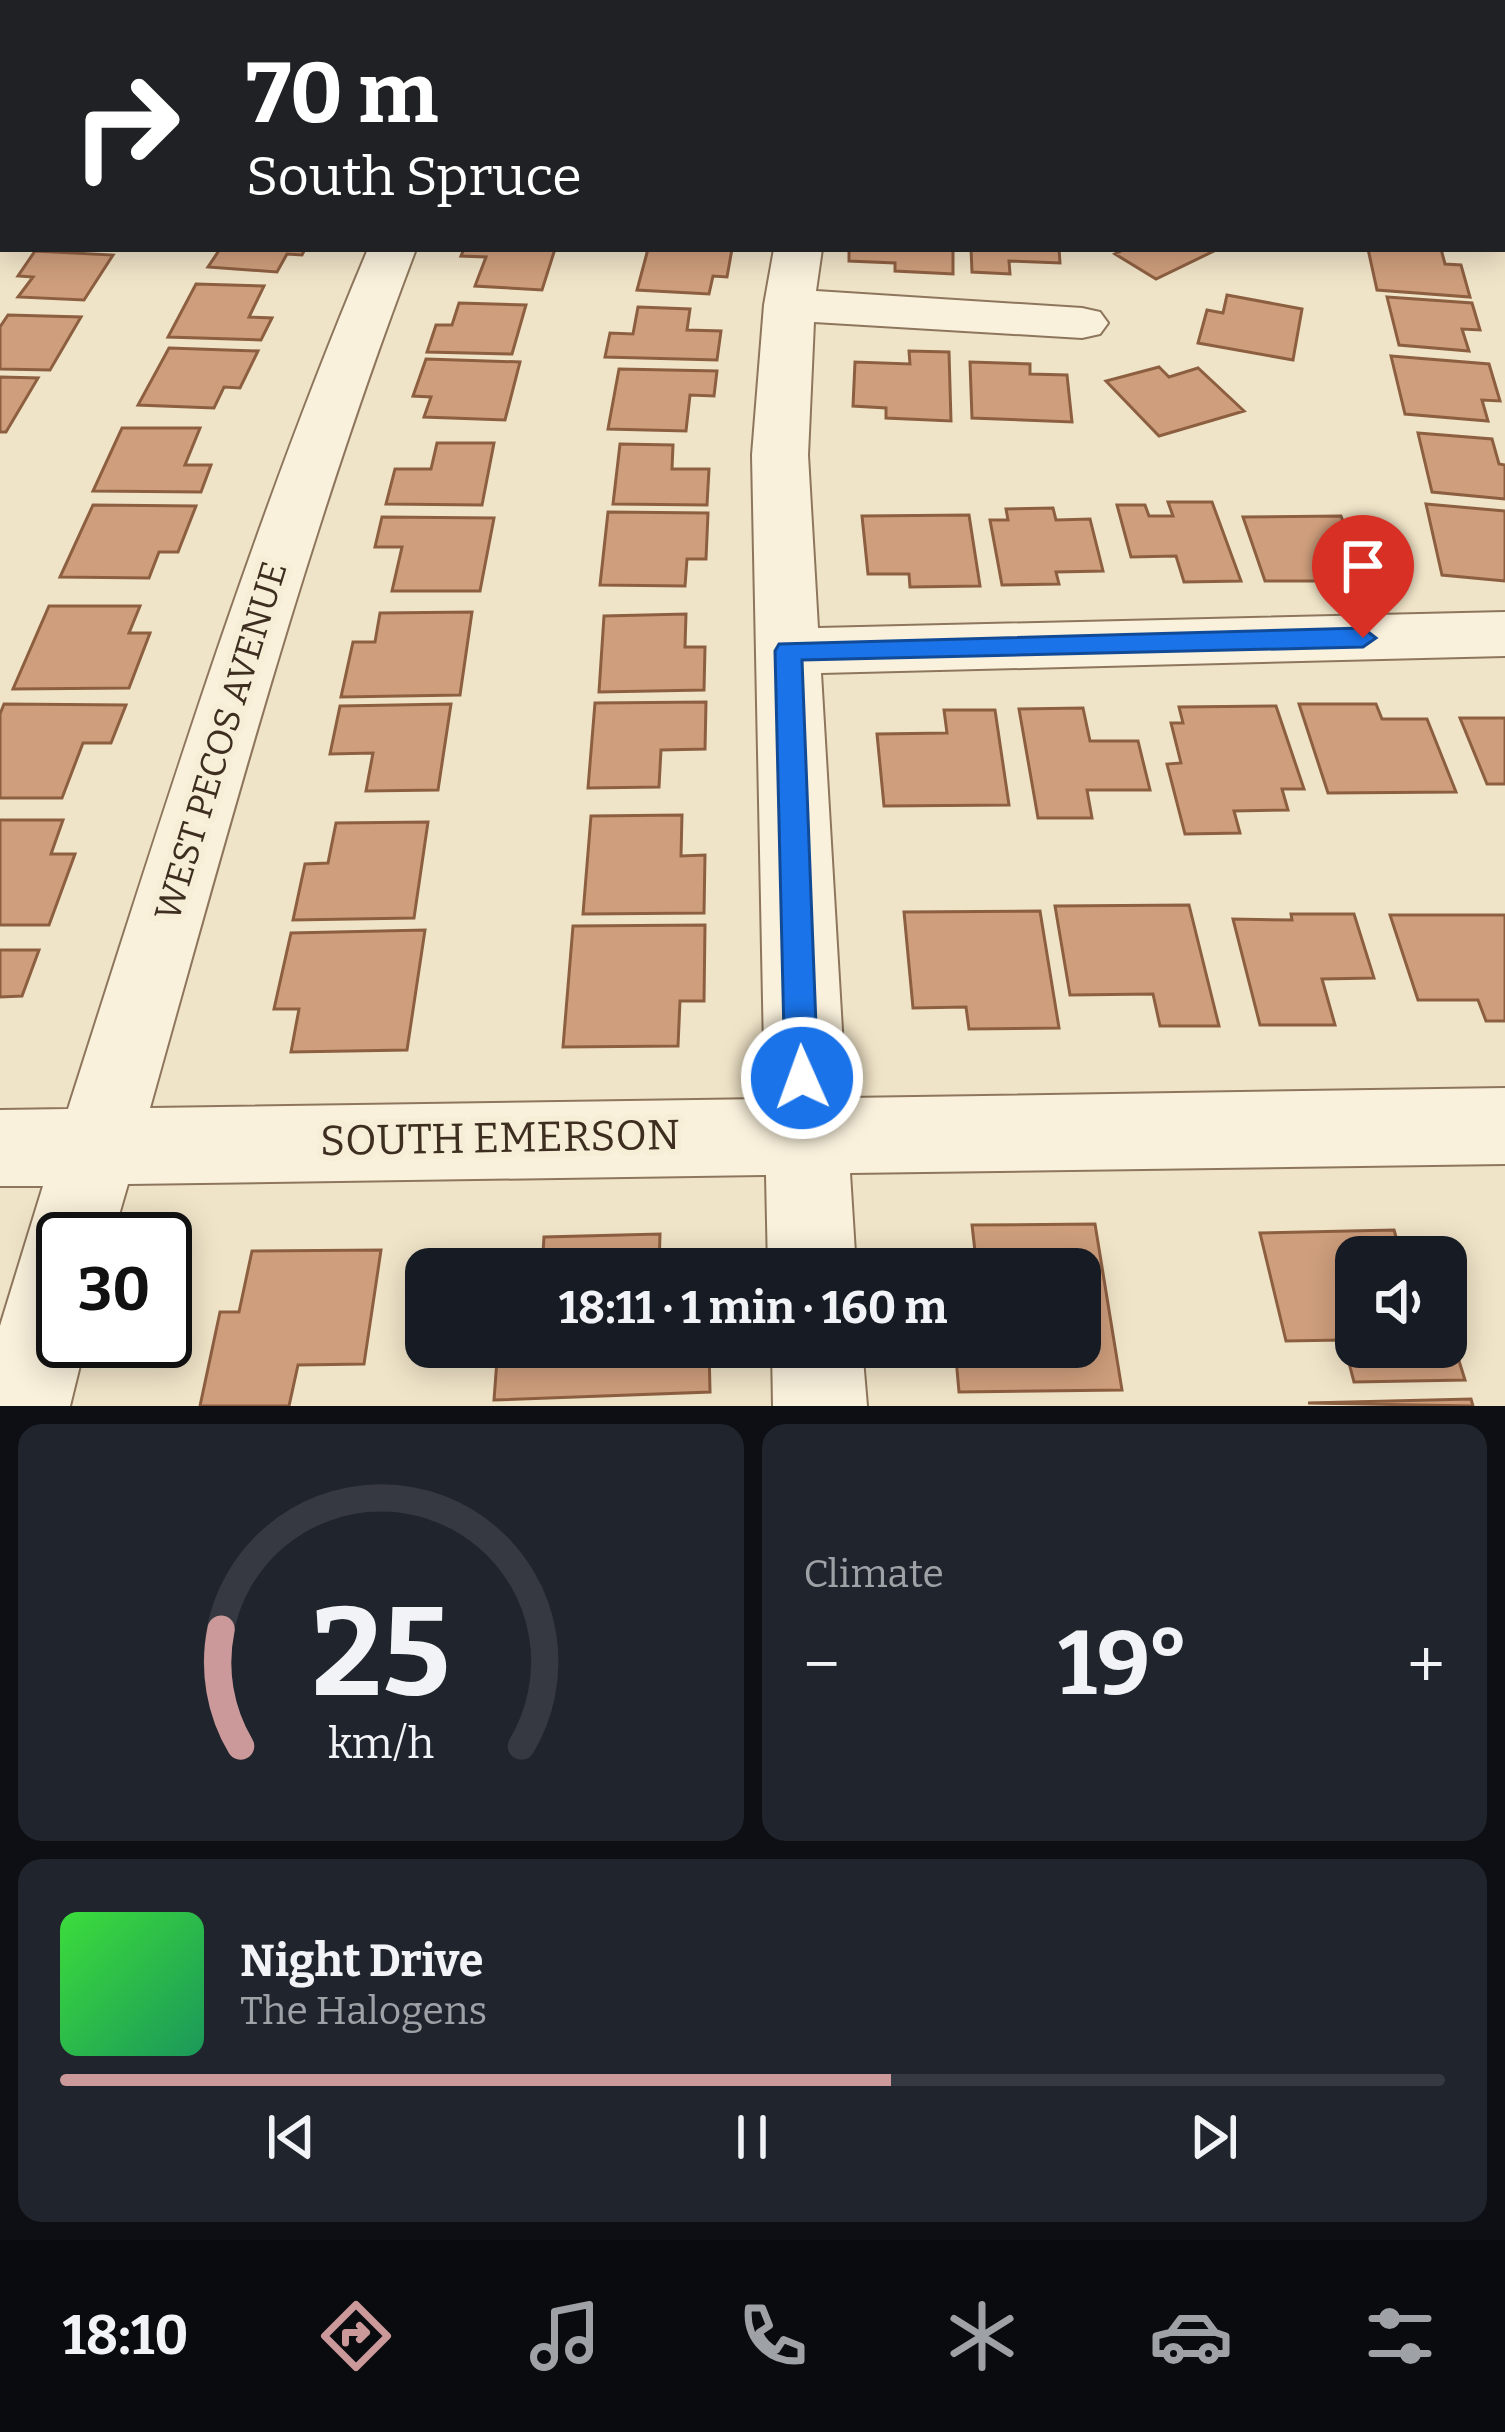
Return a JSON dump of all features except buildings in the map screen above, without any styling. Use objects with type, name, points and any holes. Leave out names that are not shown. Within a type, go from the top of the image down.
[{"type":"street","name":"WEST PECOS AVENUE","points":[[77,1212],[254,628],[328,411],[391,252]]},
{"type":"street","points":[[811,1248],[780,455],[794,277],[1082,323]]},
{"type":"street","points":[[788,651],[1505,634]]},
{"type":"street","name":"SOUTH EMERSON","points":[[0,1148],[806,1133],[1500,1138]]},
{"type":"street","points":[[22,1406],[36,1356]]},
{"type":"street","points":[[818,1368],[820,1406]]},
{"type":"route","points":[[802,1078],[788,651],[1363,638]]}]
